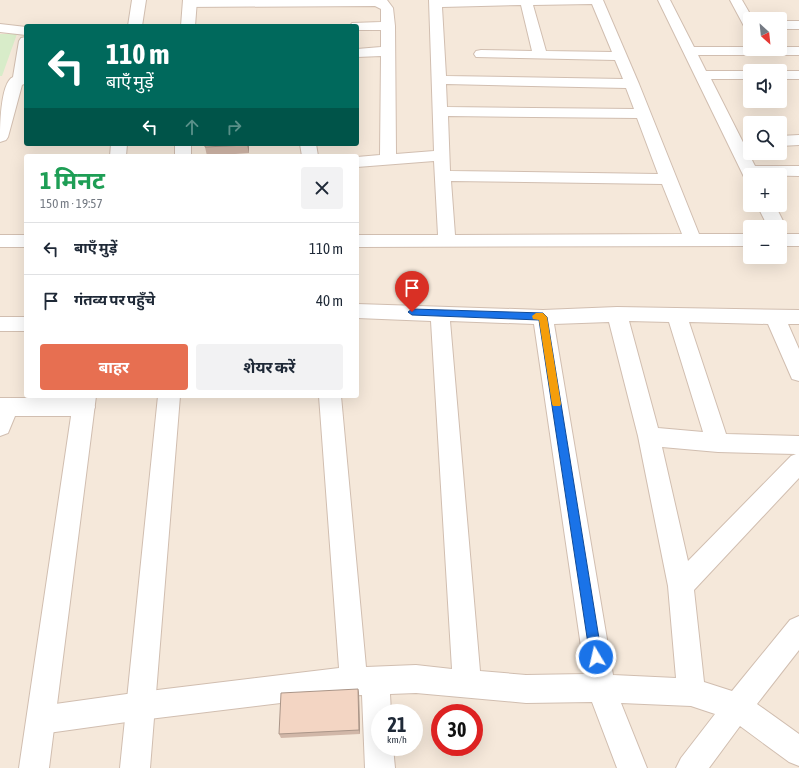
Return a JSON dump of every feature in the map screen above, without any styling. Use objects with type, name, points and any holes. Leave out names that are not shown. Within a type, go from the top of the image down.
[{"type":"street","points":[[135,24],[139,0]]},
{"type":"street","points":[[447,241],[442,176],[435,1],[597,0],[632,84],[693,240]]},
{"type":"street","points":[[664,0],[701,75],[742,142],[749,168]]},
{"type":"street","points":[[736,0],[743,12]]},
{"type":"street","points":[[526,1],[540,55]]},
{"type":"street","points":[[188,24],[190,2],[382,3],[387,8],[388,26],[388,160]]},
{"type":"street","points":[[787,25],[799,25]]},
{"type":"street","points":[[359,26],[388,26]]},
{"type":"street","points":[[0,28],[24,31]]},
{"type":"street","points":[[689,51],[743,50]]},
{"type":"street","points":[[359,53],[388,51]]},
{"type":"street","points":[[787,51],[799,51]]},
{"type":"street","points":[[481,54],[620,56]]},
{"type":"street","points":[[0,137],[21,81],[24,57]]},
{"type":"street","points":[[701,75],[743,75]]},
{"type":"street","points":[[787,75],[799,75]]},
{"type":"street","points":[[439,80],[632,84]]},
{"type":"street","points":[[0,83],[21,81]]},
{"type":"street","points":[[440,111],[643,114]]},
{"type":"street","points":[[787,141],[799,140]]},
{"type":"street","points":[[359,162],[442,155]]},
{"type":"street","points":[[787,171],[799,171]]},
{"type":"street","points":[[442,176],[668,179]]},
{"type":"street","points":[[359,241],[743,240]]},
{"type":"street","points":[[0,241],[24,241]]},
{"type":"street","points":[[359,311],[543,317],[617,314],[799,317]]},
{"type":"street","points":[[440,313],[467,684]]},
{"type":"street","points":[[617,314],[649,436],[681,586],[691,692]]},
{"type":"street","points":[[677,316],[718,443]]},
{"type":"street","points":[[543,317],[601,688],[632,768]]},
{"type":"street","points":[[775,317],[799,373]]},
{"type":"street","points":[[0,324],[24,324]]},
{"type":"street","points":[[135,768],[169,398]]},
{"type":"street","points":[[330,398],[364,681],[380,768]]},
{"type":"street","points":[[0,427],[4,407],[84,402],[34,768]]},
{"type":"street","points":[[649,436],[718,443],[799,445]]},
{"type":"street","points":[[681,586],[799,463]]},
{"type":"street","points":[[691,768],[799,629]]},
{"type":"street","points":[[41,720],[141,706],[364,681],[416,679],[526,689],[601,688],[691,692],[737,707],[799,752]]},
{"type":"shaded area","points":[[0,0],[799,0],[799,768],[0,768]]},
{"type":"green space","points":[[0,34],[17,34],[2,76],[0,76]]},
{"type":"building","points":[[205,146],[226,146],[205,147]]},
{"type":"building","points":[[358,689],[359,730],[279,734],[281,693]]},
{"type":"slow traffic","points":[[536,316],[543,317],[556,404]]},
{"type":"route","points":[[412,312],[543,317],[596,657]]}]
